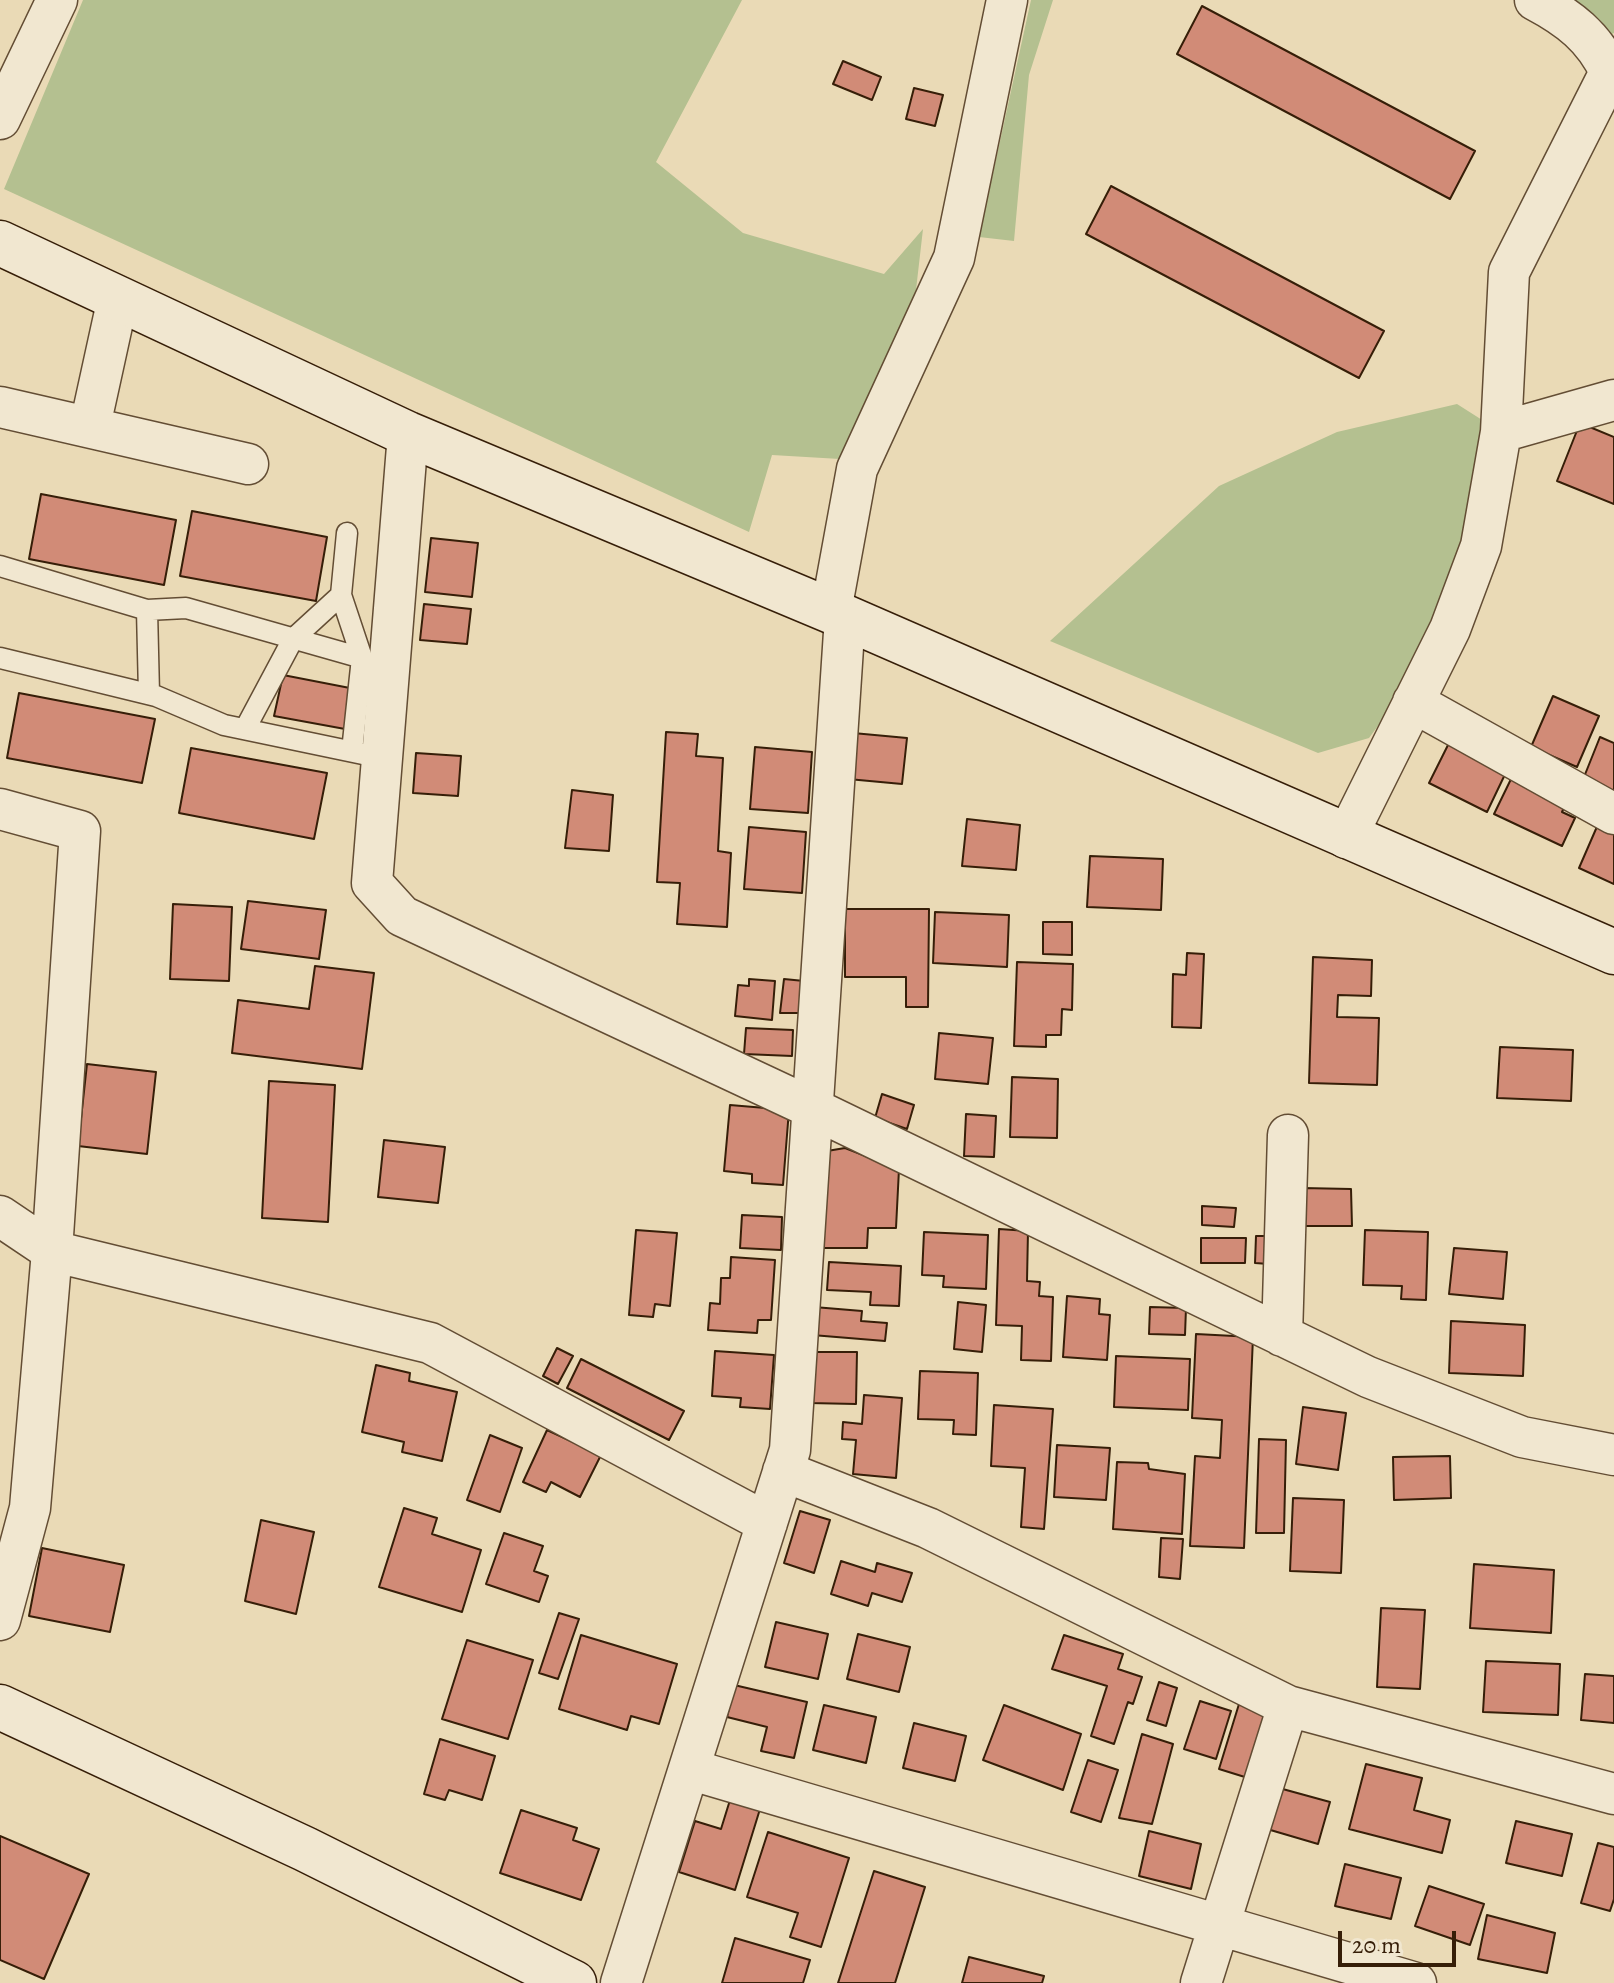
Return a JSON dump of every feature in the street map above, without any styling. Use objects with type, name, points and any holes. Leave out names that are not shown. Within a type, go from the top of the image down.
[{"type":"street","points":[[0,119],[57,0]]},
{"type":"street","points":[[621,1983],[790,1450],[838,614],[857,469],[954,258],[1007,0]]},
{"type":"street","points":[[1346,838],[1450,629],[1481,546],[1501,432],[1509,272],[1610,72],[1597,44],[1563,15],[1535,0]]},
{"type":"street","points":[[0,243],[408,434],[838,614],[1346,838],[1614,952]]},
{"type":"street","points":[[90,426],[118,298]]},
{"type":"street","points":[[1501,432],[1614,400]]},
{"type":"street","points":[[0,407],[248,464]]},
{"type":"street","points":[[408,434],[367,754],[372,883],[402,916],[812,1108],[1368,1377],[1522,1437],[1614,1455]]},
{"type":"street","points":[[1413,702],[1614,814]]},
{"type":"street","points":[[0,809],[80,831],[52,1251],[30,1508],[0,1620]]},
{"type":"street","points":[[1282,1336],[1288,1135]]},
{"type":"street","points":[[0,1216],[52,1251],[430,1343],[767,1523]]},
{"type":"street","points":[[783,1471],[928,1528],[1288,1706],[1614,1794]]},
{"type":"street","points":[[1201,1983],[1288,1706]]},
{"type":"street","points":[[0,1707],[305,1849],[574,1983]]},
{"type":"street","points":[[689,1769],[1416,1983]]},
{"type":"lane","points":[[0,658],[149,694],[224,725],[367,754],[362,658],[341,595],[347,533]]},
{"type":"lane","points":[[0,566],[147,610],[186,608],[362,658]]},
{"type":"lane","points":[[245,729],[293,639],[341,595]]},
{"type":"lane","points":[[147,610],[149,694]]},
{"type":"green space","points":[[83,0],[742,0],[656,162],[743,233],[884,274],[923,229],[916,290],[840,459],[772,455],[749,532],[4,189]]},
{"type":"green space","points":[[1031,0],[1053,0],[1029,75],[1014,241],[979,237]]},
{"type":"green space","points":[[1551,0],[1614,0],[1614,33],[1610,35]]},
{"type":"green space","points":[[1457,404],[1501,432],[1450,629],[1369,738],[1318,753],[1050,641],[1219,486],[1337,432]]},
{"type":"building","points":[[1202,6],[1475,151],[1450,199],[1177,54]]},
{"type":"building","points":[[843,61],[881,77],[872,100],[833,84]]},
{"type":"building","points":[[914,88],[943,95],[935,126],[906,119]]},
{"type":"building","points":[[1111,186],[1384,331],[1359,378],[1086,234]]},
{"type":"building","points":[[1580,423],[1614,437],[1614,504],[1557,481]]},
{"type":"building","points":[[41,494],[176,520],[164,585],[29,559]]},
{"type":"building","points":[[192,511],[327,537],[316,601],[180,576]]},
{"type":"building","points":[[431,538],[478,543],[472,597],[425,592]]},
{"type":"building","points":[[424,604],[471,609],[467,644],[420,640]]},
{"type":"building","points":[[283,675],[355,689],[345,729],[274,716]]},
{"type":"building","points":[[19,693],[155,719],[142,783],[7,758]]},
{"type":"building","points":[[1553,696],[1599,716],[1577,767],[1531,747]]},
{"type":"building","points":[[666,732],[698,734],[696,756],[723,758],[718,851],[731,853],[727,927],[677,924],[680,883],[657,882]]},
{"type":"building","points":[[853,733],[907,738],[902,784],[848,779]]},
{"type":"building","points":[[1452,737],[1509,766],[1487,812],[1429,783]]},
{"type":"building","points":[[1600,737],[1614,743],[1614,794],[1582,782]]},
{"type":"building","points":[[755,747],[812,752],[808,813],[750,809]]},
{"type":"building","points":[[191,748],[327,773],[314,839],[179,813]]},
{"type":"building","points":[[416,753],[461,756],[458,796],[413,793]]},
{"type":"building","points":[[1512,777],[1566,803],[1562,812],[1575,818],[1562,846],[1494,814]]},
{"type":"building","points":[[572,790],[613,795],[609,851],[565,848]]},
{"type":"building","points":[[967,819],[1020,825],[1016,870],[962,866]]},
{"type":"building","points":[[1599,822],[1614,828],[1614,884],[1579,868]]},
{"type":"building","points":[[749,827],[806,832],[802,893],[744,889]]},
{"type":"building","points":[[1090,856],[1163,859],[1161,910],[1087,907]]},
{"type":"building","points":[[248,901],[326,910],[319,959],[241,949]]},
{"type":"building","points":[[173,904],[232,907],[229,981],[170,979]]},
{"type":"building","points":[[845,909],[929,909],[928,1007],[906,1007],[906,977],[845,977]]},
{"type":"building","points":[[935,912],[1009,915],[1007,967],[933,963]]},
{"type":"building","points":[[1043,922],[1072,922],[1072,955],[1043,954]]},
{"type":"building","points":[[1187,953],[1204,954],[1201,1028],[1172,1027],[1173,974],[1186,975]]},
{"type":"building","points":[[1313,957],[1372,960],[1371,996],[1338,995],[1337,1017],[1379,1018],[1377,1085],[1309,1083]]},
{"type":"building","points":[[1017,962],[1073,964],[1072,1010],[1062,1009],[1061,1035],[1046,1035],[1046,1047],[1014,1046]]},
{"type":"building","points":[[315,966],[374,973],[362,1069],[232,1053],[238,1000],[309,1009]]},
{"type":"building","points":[[749,979],[775,981],[772,1020],[735,1016],[738,985],[749,986]]},
{"type":"building","points":[[784,979],[804,981],[799,1013],[780,1013]]},
{"type":"building","points":[[746,1028],[793,1030],[792,1056],[744,1054]]},
{"type":"building","points":[[939,1033],[993,1038],[988,1084],[935,1079]]},
{"type":"building","points":[[1500,1047],[1573,1050],[1571,1101],[1497,1098]]},
{"type":"building","points":[[87,1064],[156,1072],[147,1154],[78,1146]]},
{"type":"building","points":[[1012,1077],[1058,1079],[1057,1138],[1010,1137]]},
{"type":"building","points":[[269,1081],[335,1085],[328,1222],[262,1218]]},
{"type":"building","points":[[882,1094],[914,1105],[907,1129],[875,1118]]},
{"type":"building","points":[[730,1105],[789,1110],[783,1185],[752,1183],[752,1174],[724,1171]]},
{"type":"building","points":[[966,1114],[996,1116],[994,1157],[964,1156]]},
{"type":"building","points":[[384,1140],[445,1147],[438,1203],[378,1197]]},
{"type":"building","points":[[845,1148],[899,1169],[896,1228],[868,1228],[867,1248],[814,1248],[827,1151]]},
{"type":"building","points":[[1302,1188],[1351,1189],[1352,1226],[1302,1226]]},
{"type":"building","points":[[1202,1206],[1236,1208],[1234,1227],[1202,1225]]},
{"type":"building","points":[[742,1215],[782,1217],[781,1250],[740,1248]]},
{"type":"building","points":[[999,1229],[1028,1231],[1027,1281],[1040,1282],[1039,1296],[1053,1297],[1051,1361],[1021,1360],[1022,1326],[996,1325]]},
{"type":"building","points":[[636,1230],[677,1233],[670,1306],[655,1304],[653,1317],[629,1315]]},
{"type":"building","points":[[1365,1230],[1428,1232],[1426,1300],[1401,1299],[1402,1286],[1363,1285]]},
{"type":"building","points":[[924,1232],[988,1235],[986,1289],[943,1287],[944,1276],[922,1275]]},
{"type":"building","points":[[1256,1236],[1270,1236],[1269,1264],[1255,1263]]},
{"type":"building","points":[[1201,1238],[1246,1238],[1245,1263],[1201,1263]]},
{"type":"building","points":[[1454,1248],[1507,1252],[1503,1299],[1449,1294]]},
{"type":"building","points":[[731,1257],[775,1260],[771,1320],[758,1320],[757,1333],[708,1330],[710,1303],[720,1304],[721,1278],[730,1278]]},
{"type":"building","points":[[829,1262],[901,1266],[899,1306],[870,1305],[871,1292],[827,1290]]},
{"type":"building","points":[[1067,1296],[1100,1299],[1099,1314],[1110,1315],[1107,1360],[1063,1357]]},
{"type":"building","points":[[958,1302],[986,1305],[982,1352],[954,1349]]},
{"type":"building","points":[[814,1307],[862,1311],[861,1321],[887,1323],[885,1341],[812,1335]]},
{"type":"building","points":[[1150,1307],[1186,1308],[1185,1335],[1149,1334]]},
{"type":"building","points":[[1451,1321],[1525,1325],[1523,1376],[1449,1373]]},
{"type":"building","points":[[1196,1334],[1253,1337],[1244,1548],[1190,1546],[1195,1456],[1220,1458],[1222,1420],[1192,1418]]},
{"type":"building","points":[[557,1348],[573,1356],[558,1384],[543,1376]]},
{"type":"building","points":[[715,1351],[774,1355],[770,1409],[740,1407],[741,1398],[712,1396]]},
{"type":"building","points":[[810,1352],[857,1352],[856,1404],[809,1403]]},
{"type":"building","points":[[1116,1356],[1190,1359],[1188,1410],[1114,1407]]},
{"type":"building","points":[[581,1359],[684,1411],[669,1440],[567,1388]]},
{"type":"building","points":[[376,1365],[410,1373],[409,1381],[457,1392],[442,1461],[402,1452],[404,1442],[362,1432]]},
{"type":"building","points":[[920,1371],[978,1373],[976,1435],[953,1434],[954,1420],[918,1419]]},
{"type":"building","points":[[864,1395],[902,1398],[896,1478],[853,1474],[856,1440],[842,1439],[843,1422],[862,1424]]},
{"type":"building","points":[[994,1405],[1053,1409],[1044,1529],[1021,1527],[1025,1468],[991,1466]]},
{"type":"building","points":[[1303,1407],[1346,1413],[1338,1470],[1296,1464]]},
{"type":"building","points":[[547,1430],[601,1455],[580,1497],[551,1482],[546,1492],[523,1482]]},
{"type":"building","points":[[490,1435],[522,1448],[500,1512],[467,1500]]},
{"type":"building","points":[[1259,1439],[1286,1440],[1284,1533],[1256,1533]]},
{"type":"building","points":[[1057,1445],[1110,1448],[1106,1500],[1054,1497]]},
{"type":"building","points":[[1450,1456],[1451,1498],[1394,1500],[1393,1457]]},
{"type":"building","points":[[1117,1462],[1148,1463],[1149,1469],[1185,1474],[1182,1534],[1113,1529]]},
{"type":"building","points":[[1293,1498],[1344,1500],[1341,1573],[1290,1571]]},
{"type":"building","points":[[404,1508],[437,1518],[432,1534],[481,1550],[462,1612],[379,1587]]},
{"type":"building","points":[[800,1511],[830,1520],[814,1573],[784,1563]]},
{"type":"building","points":[[261,1520],[314,1532],[296,1614],[245,1601]]},
{"type":"building","points":[[504,1533],[543,1546],[534,1571],[548,1576],[539,1602],[486,1584]]},
{"type":"building","points":[[1161,1538],[1183,1539],[1180,1579],[1159,1577]]},
{"type":"building","points":[[42,1548],[124,1565],[110,1632],[29,1616]]},
{"type":"building","points":[[841,1561],[875,1572],[877,1563],[912,1573],[902,1602],[872,1593],[868,1606],[831,1594]]},
{"type":"building","points":[[1474,1564],[1554,1570],[1551,1633],[1470,1628]]},
{"type":"building","points":[[1381,1608],[1425,1610],[1420,1689],[1377,1687]]},
{"type":"building","points":[[559,1613],[579,1619],[558,1679],[539,1673]]},
{"type":"building","points":[[776,1622],[828,1634],[818,1679],[765,1667]]},
{"type":"building","points":[[858,1634],[910,1647],[899,1692],[847,1679]]},
{"type":"building","points":[[581,1635],[677,1664],[659,1724],[631,1716],[627,1730],[559,1709]]},
{"type":"building","points":[[1064,1635],[1123,1654],[1118,1669],[1142,1677],[1133,1704],[1128,1702],[1114,1744],[1091,1736],[1107,1686],[1052,1669]]},
{"type":"building","points":[[467,1640],[533,1660],[508,1739],[442,1719]]},
{"type":"building","points":[[1486,1661],[1560,1664],[1558,1715],[1483,1712]]},
{"type":"building","points":[[1585,1674],[1614,1676],[1614,1723],[1581,1720]]},
{"type":"building","points":[[1159,1682],[1177,1688],[1166,1726],[1147,1720]]},
{"type":"building","points":[[734,1685],[807,1702],[794,1758],[761,1751],[767,1727],[727,1717]]},
{"type":"building","points":[[1200,1701],[1231,1711],[1216,1759],[1184,1749]]},
{"type":"building","points":[[1239,1704],[1269,1713],[1248,1778],[1219,1769]]},
{"type":"building","points":[[824,1705],[876,1717],[866,1763],[813,1750]]},
{"type":"building","points":[[1004,1705],[1081,1734],[1063,1790],[983,1760]]},
{"type":"building","points":[[914,1723],[966,1736],[955,1781],[903,1768]]},
{"type":"building","points":[[1142,1734],[1173,1744],[1152,1824],[1119,1818]]},
{"type":"building","points":[[440,1739],[495,1756],[482,1800],[449,1790],[445,1800],[424,1794]]},
{"type":"building","points":[[1088,1760],[1118,1770],[1101,1822],[1071,1812]]},
{"type":"building","points":[[1366,1764],[1422,1778],[1414,1810],[1450,1820],[1442,1853],[1349,1829]]},
{"type":"building","points":[[1279,1788],[1330,1802],[1318,1844],[1267,1829]]},
{"type":"building","points":[[730,1800],[760,1809],[735,1890],[679,1872],[695,1821],[721,1829]]},
{"type":"building","points":[[521,1810],[577,1828],[573,1840],[599,1849],[581,1900],[500,1873]]},
{"type":"building","points":[[1516,1821],[1572,1834],[1562,1876],[1506,1863]]},
{"type":"building","points":[[1149,1831],[1201,1844],[1191,1889],[1139,1876]]},
{"type":"building","points":[[768,1832],[849,1858],[821,1947],[790,1937],[798,1913],[747,1897]]},
{"type":"building","points":[[0,1836],[89,1874],[44,1979],[0,1960]]},
{"type":"building","points":[[1598,1843],[1614,1847],[1614,1899],[1610,1911],[1581,1903]]},
{"type":"building","points":[[1345,1864],[1401,1878],[1391,1919],[1335,1906]]},
{"type":"building","points":[[874,1871],[925,1887],[895,1983],[838,1983]]},
{"type":"building","points":[[1429,1886],[1484,1904],[1470,1945],[1415,1926]]},
{"type":"building","points":[[1487,1915],[1555,1933],[1547,1973],[1478,1959]]},
{"type":"building","points":[[735,1938],[810,1960],[803,1983],[722,1983]]},
{"type":"building","points":[[969,1957],[1044,1976],[1042,1983],[962,1983]]}]
